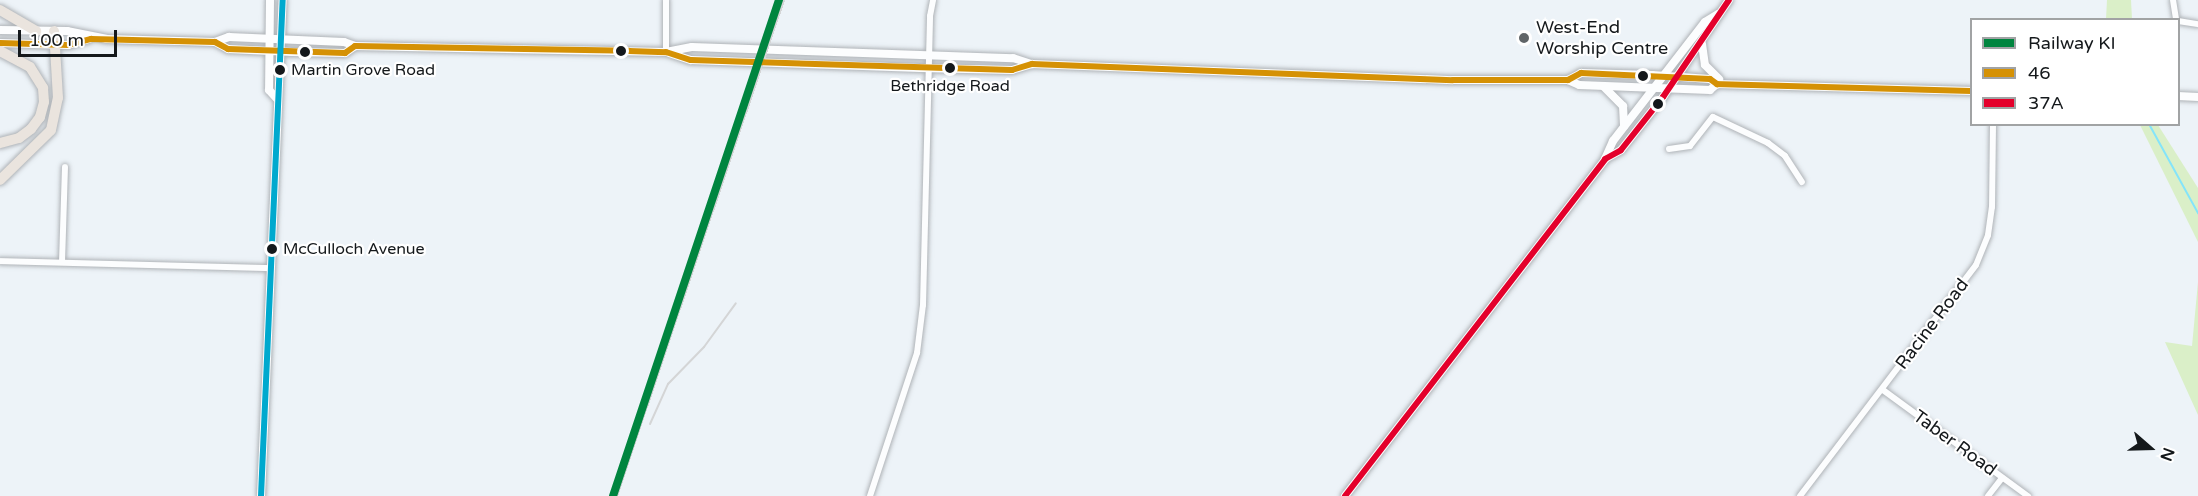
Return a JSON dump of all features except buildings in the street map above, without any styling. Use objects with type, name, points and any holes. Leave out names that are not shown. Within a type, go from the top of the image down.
[{"type":"highway","points":[[0,10],[36,31]]},
{"type":"highway","points":[[0,180],[51,130],[58,98],[54,31]]},
{"type":"highway","points":[[0,51],[30,67],[43,88],[44,102],[40,117],[31,129],[19,138],[0,144]]},
{"type":"main road","points":[[270,0],[269,90],[277,99]]},
{"type":"main road","points":[[261,496],[283,0]]},
{"type":"main road","points":[[1605,159],[1621,150],[1670,89],[1702,44],[1718,14],[1729,0]]},
{"type":"main road","points":[[1345,496],[1605,159],[1624,127],[1705,22],[1718,14]]},
{"type":"main road","points":[[0,30],[54,31],[91,39]]},
{"type":"main road","points":[[0,43],[54,44],[91,39],[215,42],[229,36],[355,46],[666,52],[692,47],[1013,58],[1032,64],[1453,80],[1568,80],[1604,86],[1670,89],[1710,90],[1720,84]]},
{"type":"main road","points":[[215,42],[228,49],[282,52],[345,53],[355,46]]},
{"type":"main road","points":[[1702,44],[1705,64],[1720,84]]},
{"type":"main road","points":[[666,52],[691,60],[929,68],[1012,70],[1032,64]]},
{"type":"main road","points":[[1568,80],[1581,73],[1678,76],[1710,79],[1720,84],[1970,92]]},
{"type":"main road","points":[[1604,86],[1623,106],[1624,127]]},
{"type":"main road","points":[[2180,96],[2198,97]]},
{"type":"street","points":[[666,0],[666,52]]},
{"type":"street","points":[[870,496],[917,353],[923,306],[929,56],[933,0]]},
{"type":"street","points":[[2173,0],[2177,18]]},
{"type":"street","points":[[2180,21],[2198,24]]},
{"type":"street","points":[[1669,149],[1690,146],[1713,117],[1767,143],[1785,156],[1802,182]]},
{"type":"street","name":"Racine Road","points":[[1800,496],[1976,265],[1988,235],[1992,207],[1993,126]]},
{"type":"street","points":[[62,262],[65,167]]},
{"type":"street","points":[[0,261],[271,268]]},
{"type":"street","name":"Taber Road","points":[[1882,390],[2028,496]]},
{"type":"street","points":[[1988,496],[2002,478]]},
{"type":"green space","points":[[2107,0],[2131,0],[2132,18],[2106,18]]},
{"type":"green space","points":[[2140,126],[2159,126],[2198,188],[2198,242]]},
{"type":"green space","points":[[2198,282],[2198,415],[2165,342],[2192,346]]},
{"type":"waterway","points":[[2150,126],[2198,213]]},
{"type":"railway","points":[[617,496],[784,0]]},
{"type":"railway","points":[[650,424],[668,384],[704,347],[736,303]]},
{"type":"rail line","name":"KI","points":[[613,496],[779,0]]},
{"type":"transit line","points":[[261,496],[283,0]]},
{"type":"transit line","name":"37A","points":[[1345,496],[1605,159],[1621,150],[1663,97],[1729,0]]},
{"type":"transit line","name":"46","points":[[0,43],[68,45],[91,39],[215,42],[228,49],[345,53],[355,46],[629,51],[666,52],[691,60],[1012,70],[1032,64],[1453,80],[1568,80],[1581,73],[1710,79],[1717,84],[1970,91]]},
{"type":"place","name":"West-End Worship Centre","points":[[1524,38]]},
{"type":"place","name":"Bethridge Road","points":[[950,68]]},
{"type":"place","name":"Martin Grove Road","points":[[280,70]]},
{"type":"place","name":"McCulloch Avenue","points":[[272,249]]}]
